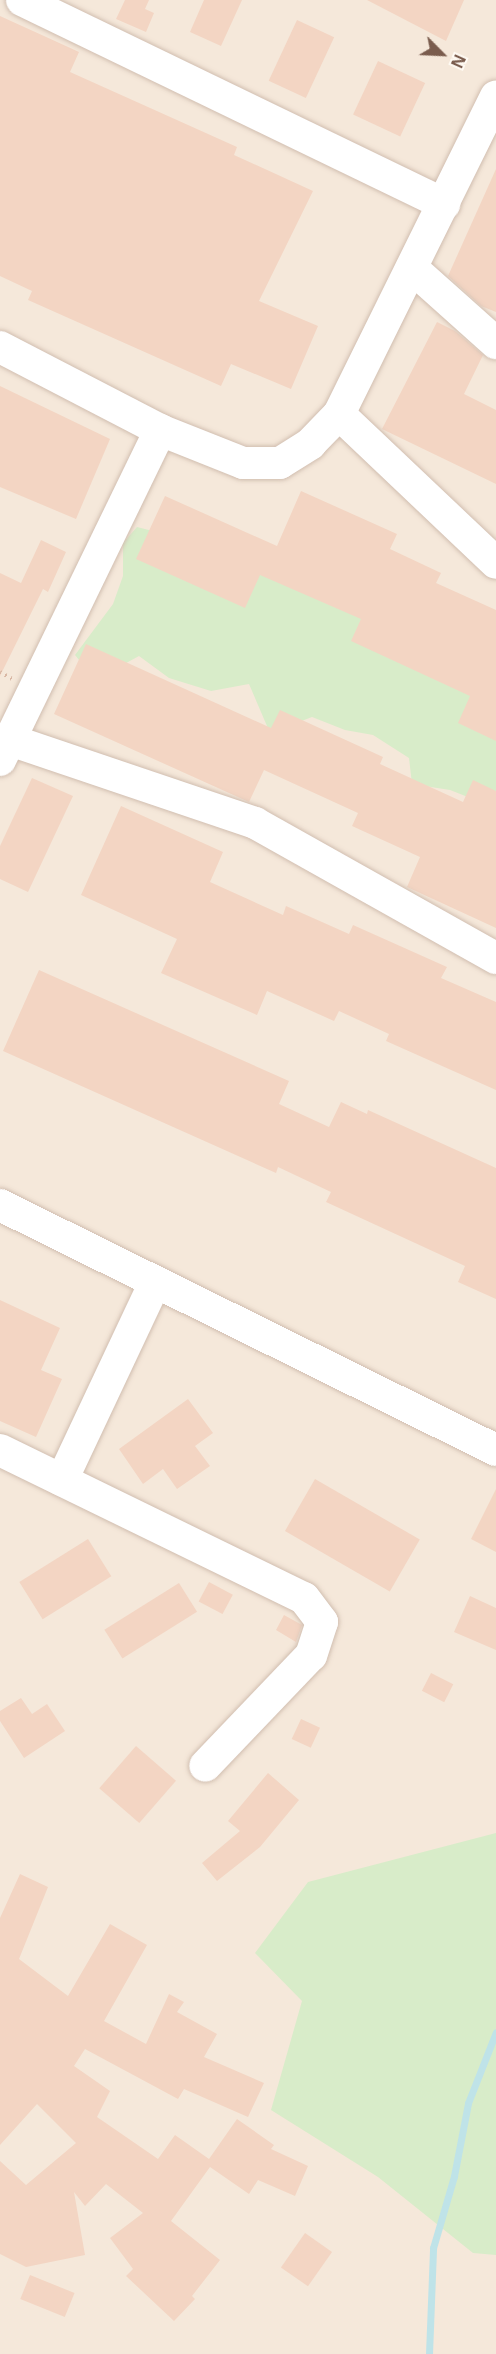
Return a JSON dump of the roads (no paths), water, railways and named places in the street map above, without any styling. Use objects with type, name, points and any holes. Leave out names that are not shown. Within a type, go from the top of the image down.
[{"type":"street","points":[[22,0],[444,204]]},
{"type":"street","points":[[0,347],[160,430],[243,463],[280,463],[310,444],[339,414],[444,204],[489,131],[496,97]]},
{"type":"street","points":[[412,268],[496,343]]},
{"type":"street","points":[[339,414],[496,563]]},
{"type":"street","points":[[160,430],[5,750],[255,823],[496,958]]},
{"type":"street","points":[[0,1205],[496,1450]]},
{"type":"street","points":[[62,1480],[155,1282]]},
{"type":"street","points":[[0,1450],[304,1598],[322,1622],[311,1655],[205,1766]]},
{"type":"waterway","points":[[429,2354],[433,2248],[454,2176],[468,2103],[496,2032]]}]
